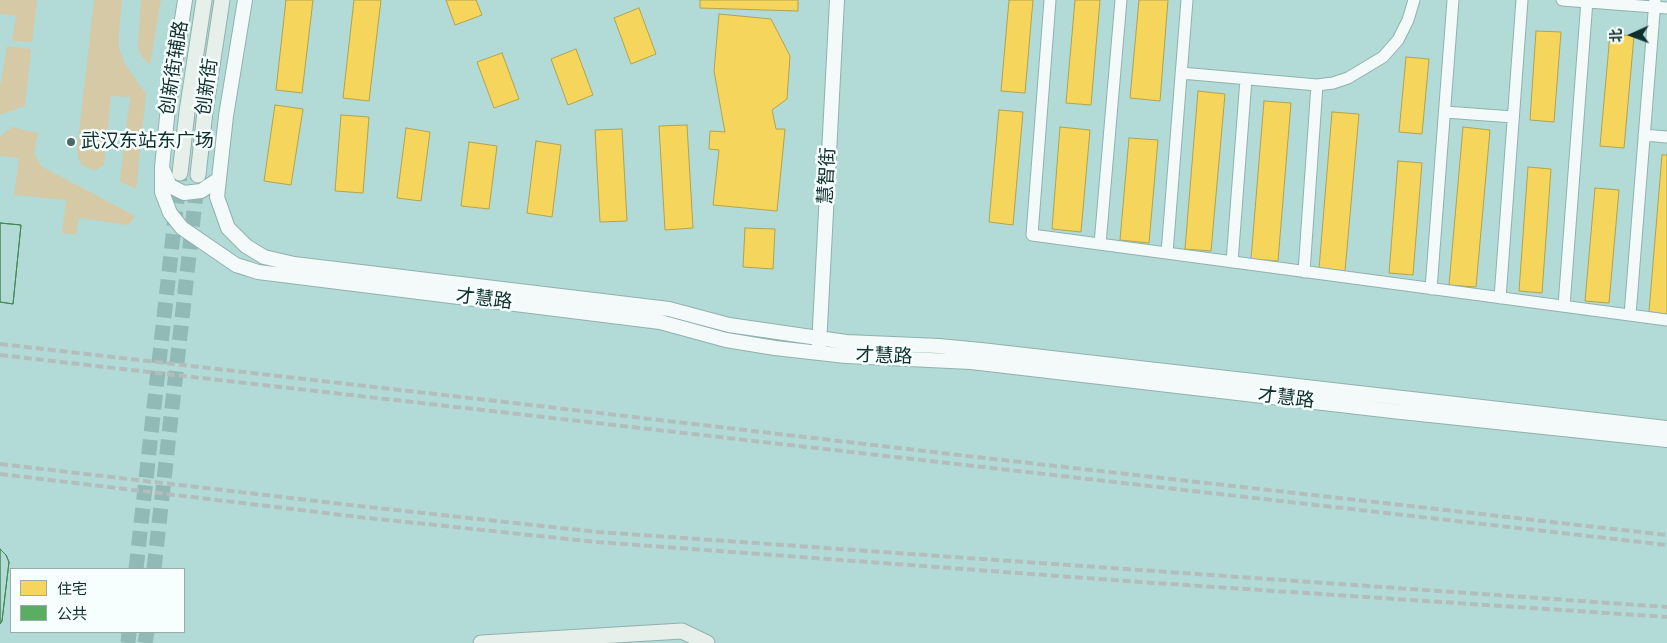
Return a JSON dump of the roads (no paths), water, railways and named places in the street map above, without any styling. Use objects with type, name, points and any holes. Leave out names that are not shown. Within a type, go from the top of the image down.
[{"type":"main road","name":"创新街","points":[[180,173],[204,0]]},
{"type":"main road","name":"创新街","points":[[198,175],[205,112],[222,0]]},
{"type":"main road","points":[[481,643],[682,631],[707,643]]},
{"type":"street","name":"创新街辅路","points":[[162,167],[167,117],[185,0]]},
{"type":"street","points":[[162,167],[170,186],[184,193],[202,191],[219,179],[226,116],[244,0]]},
{"type":"street","name":"慧智街","points":[[815,337],[828,0]]},
{"type":"street","name":"慧智街","points":[[814,352],[838,0]]},
{"type":"street","points":[[1050,0],[1032,235],[1667,320]]},
{"type":"street","points":[[1100,244],[1121,0]]},
{"type":"street","points":[[1167,254],[1187,0]]},
{"type":"street","points":[[1181,73],[1317,85],[1333,83],[1348,78],[1383,57],[1398,40],[1408,20],[1414,0]]},
{"type":"street","points":[[1431,289],[1454,0]]},
{"type":"street","points":[[1500,298],[1522,0]]},
{"type":"street","points":[[1562,0],[1654,4],[1667,8]]},
{"type":"street","points":[[1564,306],[1587,1]]},
{"type":"street","points":[[1630,315],[1654,4]]},
{"type":"street","points":[[1232,262],[1246,79]]},
{"type":"street","points":[[1304,272],[1317,85]]},
{"type":"street","points":[[1445,112],[1513,117]]},
{"type":"street","points":[[1644,135],[1667,137]]},
{"type":"street","name":"才慧路","points":[[162,167],[162,192],[170,214],[182,228],[236,265],[258,272],[660,322],[726,340],[846,356],[971,362],[1392,411],[1667,440]]},
{"type":"street","name":"才慧路","points":[[219,179],[218,197],[228,228],[246,246],[264,257],[294,264],[669,309],[729,325],[846,342],[939,346],[981,350],[1667,428]]},
{"type":"tunnel","points":[[136,568],[180,173]]},
{"type":"tunnel","points":[[154,568],[198,175]]},
{"type":"tunnel","points":[[128,643],[129,633]]},
{"type":"tunnel","points":[[145,643],[147,633]]},
{"type":"railway","points":[[0,344],[1667,535]]},
{"type":"railway","points":[[0,355],[1667,545]]},
{"type":"railway","points":[[0,464],[598,532],[1667,607]]},
{"type":"railway","points":[[0,474],[359,517],[597,542],[1140,582],[1667,617]]},
{"type":"place","name":"武汉东站东广场","points":[[71,142]]}]
